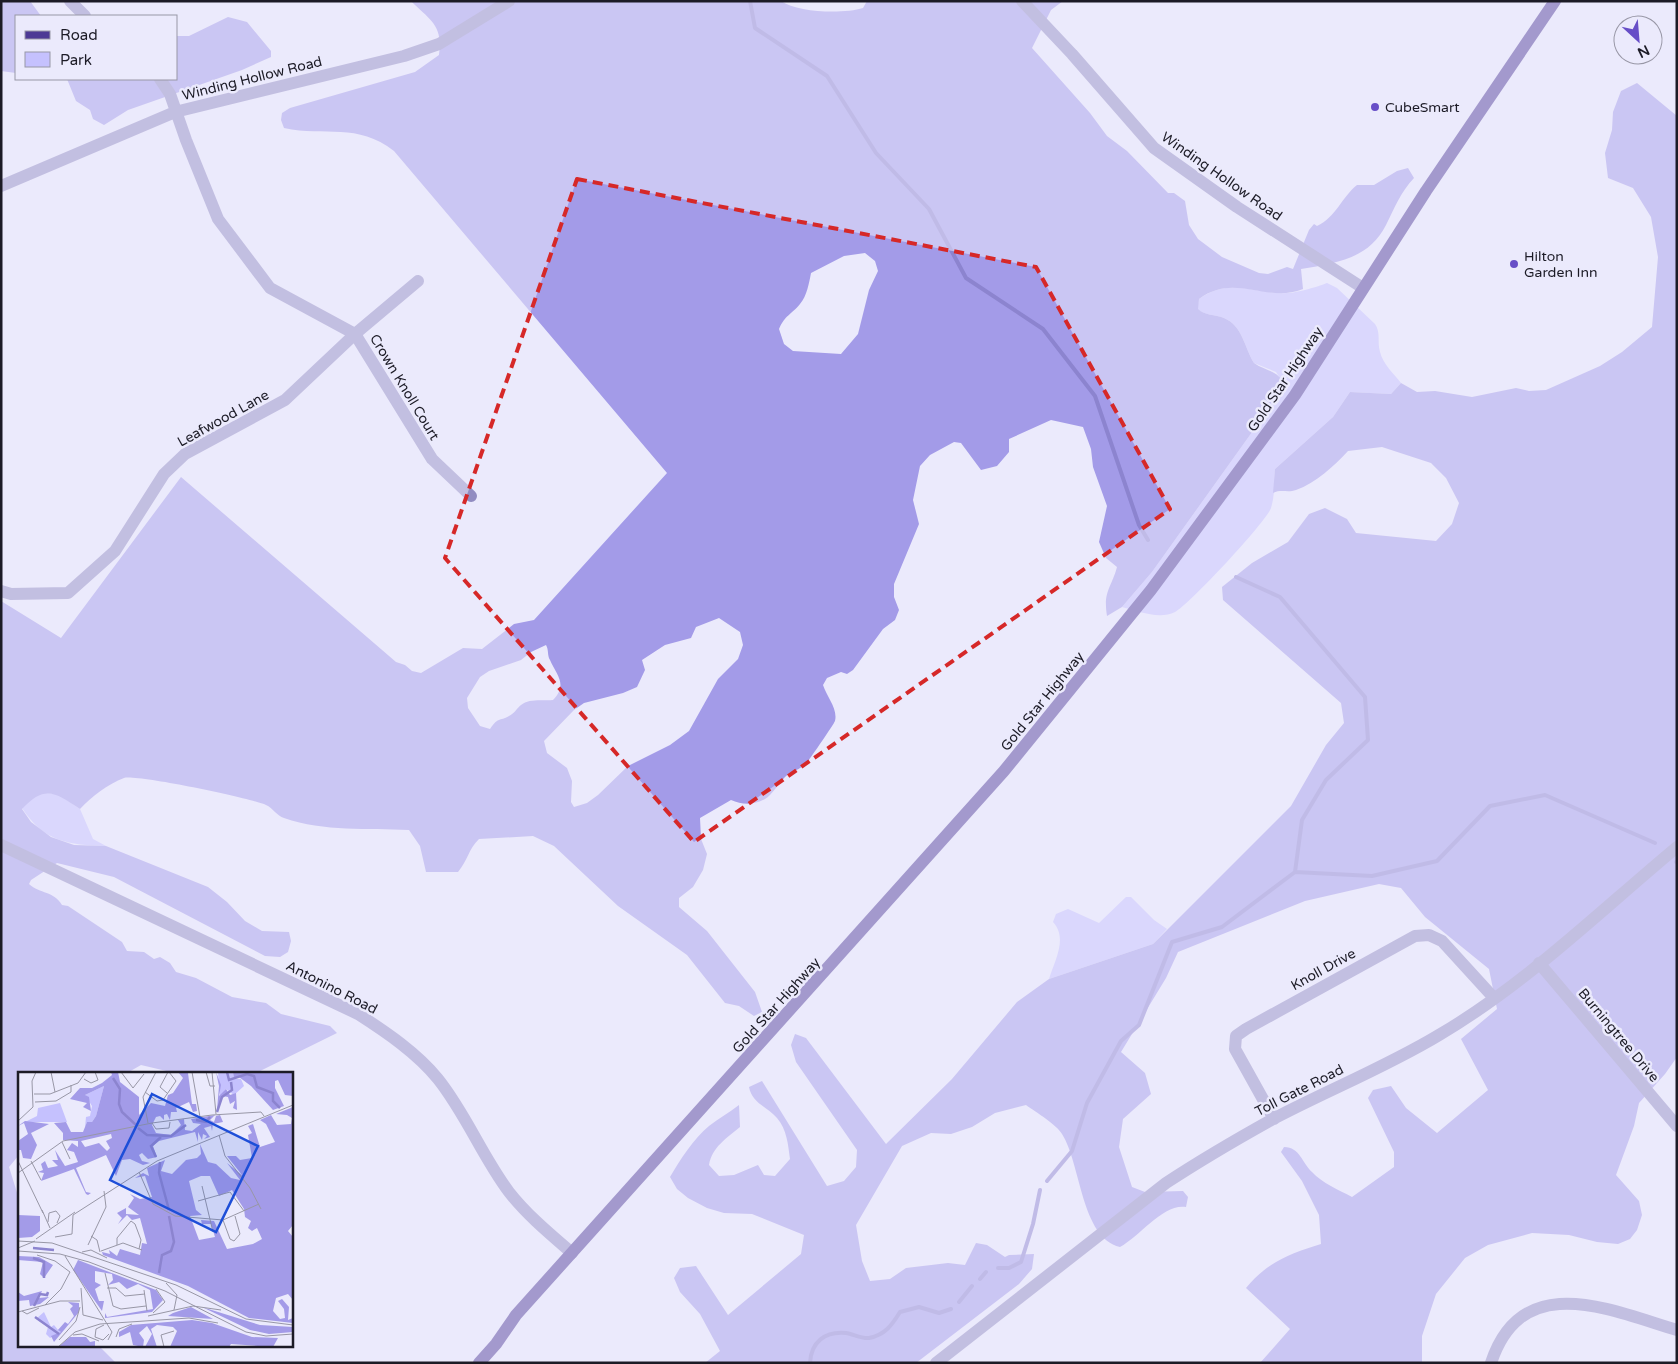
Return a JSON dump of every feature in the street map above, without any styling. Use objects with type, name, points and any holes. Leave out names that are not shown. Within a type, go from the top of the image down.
[{"type":"main road","name":"Gold Star Highway","points":[[479,1363],[496,1344],[516,1315],[998,778],[1071,690],[1198,529],[1295,395],[1362,288],[1555,1]]},
{"type":"street","points":[[70,1],[84,15]]},
{"type":"street","name":"Winding Hollow Road","points":[[1,186],[175,112],[404,56],[438,44],[510,1]]},
{"type":"street","name":"Winding Hollow Road","points":[[1022,1],[1072,54],[1154,148],[1237,207],[1362,288]]},
{"type":"street","name":"Crown Knoll Court","points":[[161,80],[170,94],[175,112],[218,219],[270,288],[355,334],[432,459],[471,496]]},
{"type":"street","name":"Leafwood Lane","points":[[1,591],[11,594],[68,593],[115,551],[164,474],[185,454],[285,400],[355,334],[418,281]]},
{"type":"street","name":"Antonino Road","points":[[1,845],[358,1014],[403,1045],[439,1080],[510,1192],[542,1227],[572,1253]]},
{"type":"street","name":"Toll Gate Road","points":[[936,1363],[1166,1183],[1198,1162],[1274,1119],[1440,1035],[1494,998],[1539,963],[1677,846]]},
{"type":"street","name":"Knoll Drive","points":[[1274,1119],[1235,1049],[1236,1036],[1263,1019],[1415,936],[1428,935],[1442,941],[1494,998]]},
{"type":"street","name":"Burningtree Drive","points":[[1539,963],[1677,1126]]},
{"type":"street","points":[[1491,1363],[1497,1345],[1511,1326],[1529,1314],[1550,1304],[1592,1304],[1677,1330]]},
{"type":"highlighted area","points":[[577,179],[1036,267],[1170,509],[694,842],[445,558]]},
{"type":"green space","points":[[1327,283],[1337,288],[1375,324],[1378,331],[1381,356],[1401,383],[1391,394],[1350,392],[1333,417],[1275,469],[1274,494],[1271,508],[1266,516],[1226,563],[1183,606],[1175,612],[1162,615],[1148,614],[1122,607],[1152,572],[1285,386],[1276,372],[1254,363],[1235,326],[1224,318],[1203,313],[1197,309],[1199,299],[1211,292],[1222,289],[1244,288],[1289,293]]},
{"type":"green space","points":[[44,793],[58,794],[80,809],[93,839],[106,846],[69,843],[48,835],[39,828],[22,808],[33,796]]},
{"type":"green space","points":[[1126,897],[1131,897],[1154,920],[1167,929],[1153,944],[1049,979],[1060,942],[1060,935],[1053,922],[1056,914],[1068,909],[1099,923]]},
{"type":"shaded area","points":[[1,1],[30,1],[40,15],[15,15],[15,73],[1,71]]},
{"type":"shaded area","points":[[411,1],[781,1],[798,8],[833,12],[863,8],[867,1],[1063,1],[1051,10],[1032,48],[1090,113],[1107,136],[1127,151],[1168,193],[1174,193],[1185,201],[1189,225],[1198,239],[1222,257],[1259,273],[1268,274],[1287,267],[1293,269],[1309,230],[1314,224],[1317,226],[1324,222],[1357,185],[1374,185],[1397,171],[1408,168],[1414,178],[1401,195],[1379,236],[1370,245],[1350,258],[1301,269],[1303,289],[1289,293],[1276,293],[1225,288],[1212,291],[1199,299],[1198,309],[1204,313],[1224,318],[1235,326],[1254,363],[1276,374],[1285,386],[1152,572],[1122,607],[1107,616],[1107,595],[1117,567],[1106,558],[1099,542],[1107,506],[1093,467],[1091,449],[1083,427],[1051,420],[1009,439],[1009,452],[997,466],[981,470],[961,443],[954,442],[930,455],[920,466],[913,500],[919,524],[894,584],[894,597],[899,610],[895,620],[883,629],[853,670],[847,674],[841,672],[827,678],[823,685],[835,712],[834,724],[805,765],[787,775],[768,797],[748,804],[731,800],[700,818],[701,839],[707,854],[703,870],[693,887],[679,898],[679,907],[707,931],[755,992],[762,1012],[754,1016],[739,1006],[725,1003],[687,955],[618,906],[554,846],[533,836],[479,839],[472,847],[458,872],[426,872],[420,846],[409,830],[315,826],[282,817],[268,806],[256,802],[170,783],[124,778],[100,791],[80,809],[57,795],[51,794],[37,796],[30,801],[22,809],[31,822],[51,837],[74,845],[106,846],[208,887],[227,902],[245,921],[262,931],[289,932],[291,941],[288,952],[280,957],[265,956],[114,877],[57,863],[31,880],[29,884],[55,897],[62,905],[68,906],[122,942],[127,951],[144,952],[154,959],[160,957],[170,963],[176,972],[196,978],[232,997],[266,1003],[281,1014],[330,1026],[337,1033],[258,1072],[171,1072],[141,1065],[129,1072],[18,1072],[18,1156],[9,1167],[18,1196],[18,1346],[99,1346],[116,1363],[1,1363],[1,601],[61,638],[181,477],[396,662],[405,665],[412,671],[421,673],[463,648],[482,649],[514,624],[534,620],[667,473],[394,151],[367,136],[354,133],[284,128],[281,120],[282,113],[290,108],[415,72],[439,55],[439,37],[430,19]],"holes":[[[865,253],[875,261],[878,271],[869,290],[858,334],[841,354],[793,351],[784,344],[779,329],[781,324],[802,301],[811,273],[844,256]],[[719,618],[740,632],[743,645],[738,659],[718,679],[689,731],[670,745],[628,766],[598,795],[587,803],[574,807],[571,802],[572,781],[567,768],[547,753],[544,741],[574,710],[584,703],[623,693],[637,687],[645,670],[642,660],[665,645],[691,638],[696,627]],[[546,645],[549,658],[560,680],[560,689],[553,700],[524,703],[511,715],[497,721],[490,729],[480,726],[468,708],[467,698],[480,677],[489,671],[521,660],[531,652]]]},
{"type":"shaded area","points":[[228,17],[247,22],[271,51],[271,57],[242,70],[128,110],[104,125],[93,119],[90,110],[76,101],[67,80],[178,80],[178,36],[189,36]]},
{"type":"shaded area","points":[[1637,83],[1677,116],[1677,1057],[1665,1074],[1639,1103],[1634,1126],[1616,1175],[1639,1201],[1642,1215],[1637,1230],[1630,1239],[1618,1244],[1597,1242],[1569,1235],[1532,1233],[1488,1245],[1465,1258],[1436,1294],[1422,1336],[1422,1363],[1260,1363],[1290,1329],[1246,1288],[1271,1265],[1299,1251],[1321,1244],[1319,1215],[1302,1181],[1281,1152],[1284,1147],[1294,1150],[1321,1180],[1352,1197],[1394,1167],[1394,1152],[1368,1098],[1373,1090],[1391,1086],[1406,1108],[1437,1133],[1488,1090],[1461,1039],[1497,1009],[1489,969],[1425,917],[1401,888],[1379,884],[1305,901],[1178,952],[1166,978],[1121,1052],[1145,1073],[1151,1094],[1123,1119],[1119,1147],[1132,1187],[1145,1192],[1183,1191],[1188,1197],[1186,1207],[1169,1210],[1120,1247],[1107,1241],[1097,1230],[1062,1134],[1051,1123],[1026,1105],[995,1113],[972,1127],[951,1134],[931,1133],[902,1146],[856,1225],[862,1261],[870,1281],[890,1279],[906,1268],[948,1263],[965,1265],[976,1243],[987,1245],[1005,1257],[1009,1255],[1034,1254],[1032,1269],[1019,1284],[916,1363],[705,1363],[720,1351],[700,1314],[680,1292],[674,1278],[680,1268],[696,1266],[728,1315],[801,1254],[804,1235],[752,1214],[724,1213],[707,1208],[688,1198],[677,1189],[670,1177],[693,1143],[709,1126],[739,1105],[740,1127],[717,1148],[709,1165],[719,1176],[734,1175],[758,1165],[764,1175],[775,1176],[790,1159],[789,1148],[785,1132],[777,1118],[753,1097],[749,1087],[762,1081],[827,1186],[844,1181],[856,1167],[857,1150],[796,1062],[791,1045],[795,1034],[806,1038],[886,1144],[952,1079],[1017,1002],[1049,979],[1153,944],[1291,806],[1326,745],[1344,723],[1341,703],[1223,600],[1222,587],[1252,563],[1288,542],[1309,514],[1325,508],[1347,519],[1356,533],[1436,541],[1452,524],[1459,503],[1446,478],[1431,463],[1382,447],[1348,451],[1318,479],[1293,491],[1273,493],[1275,469],[1333,417],[1350,392],[1391,394],[1401,383],[1417,392],[1435,391],[1472,397],[1516,388],[1529,391],[1546,390],[1600,366],[1622,352],[1652,327],[1658,257],[1651,217],[1633,188],[1608,178],[1605,153],[1612,130],[1613,112],[1621,91]]},
{"type":"waterway","points":[[750,1],[755,28],[827,76],[876,153],[929,209],[966,278],[1043,329],[1095,396],[1139,525],[1148,540]]},
{"type":"waterway","points":[[1236,577],[1280,597],[1365,697],[1368,740],[1326,780],[1302,820],[1295,872]]},
{"type":"waterway","points":[[1047,1181],[1072,1151],[1087,1103],[1121,1041],[1139,1025],[1172,942],[1222,927],[1295,872],[1372,876],[1437,861],[1490,806],[1545,795],[1655,843]]},
{"type":"waterway","points":[[998,1268],[1009,1268],[1021,1262],[1033,1224],[1040,1190]]},
{"type":"waterway","points":[[980,1279],[986,1272]]},
{"type":"waterway","points":[[959,1302],[972,1286]]},
{"type":"waterway","points":[[810,1363],[813,1349],[820,1339],[826,1336],[846,1333],[863,1338],[875,1337],[888,1329],[900,1312],[919,1307],[939,1313],[951,1309]]},
{"type":"place","name":"CubeSmart","points":[[1375,107]]},
{"type":"place","name":"Hilton Garden Inn","points":[[1514,264]]}]
